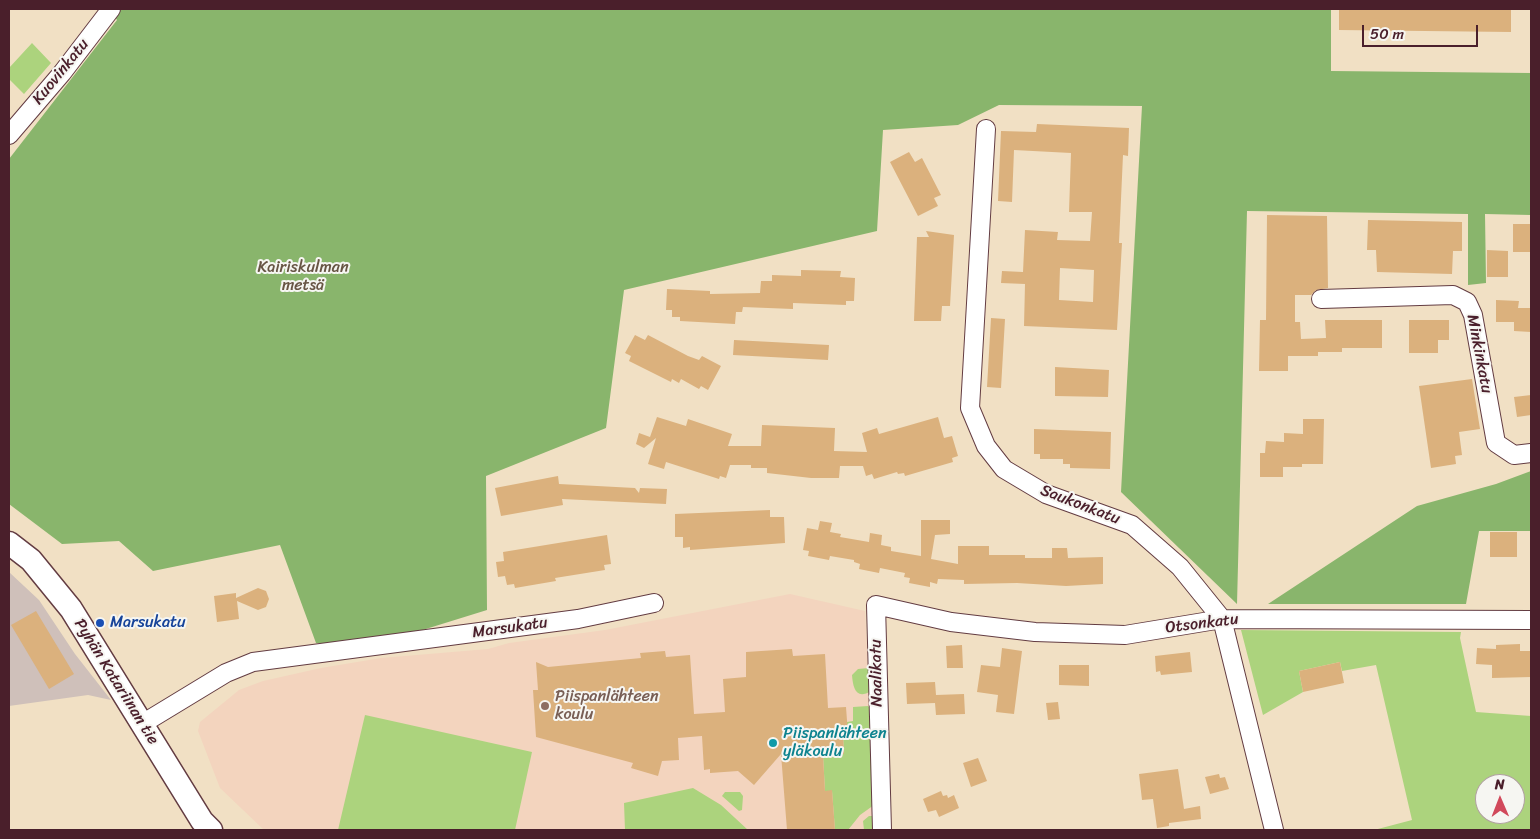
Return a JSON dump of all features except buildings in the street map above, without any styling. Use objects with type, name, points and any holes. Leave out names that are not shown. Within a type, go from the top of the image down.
[{"type":"street","name":"Kuovinkatu","points":[[9,135],[62,73],[111,9]]},
{"type":"street","name":"Saukonkatu","points":[[986,129],[970,408],[986,446],[1004,469],[1046,494],[1132,524],[1180,567],[1222,619],[1274,830]]},
{"type":"street","name":"Minkinkatu","points":[[1321,299],[1453,295],[1467,302],[1473,315],[1496,443],[1522,454]]},
{"type":"street","name":"Pyhän Katariinan tie","points":[[9,543],[31,560],[71,609],[142,724],[201,827]]},
{"type":"street","name":"Marsukatu","points":[[142,724],[226,673],[253,662],[578,619],[654,603]]},
{"type":"street","name":"Otsonkatu","points":[[876,605],[951,622],[1044,632],[1125,635],[1222,619],[1531,620]]},
{"type":"street","name":"Naalikatu","points":[[876,605],[882,830]]},
{"type":"shaded area","points":[[9,572],[39,600],[75,654],[111,700],[88,695],[9,706]]},
{"type":"shaded area","name":"Piispanlähteen koulu","points":[[790,594],[865,611],[877,830],[264,830],[220,788],[198,731],[200,722],[239,690],[263,681],[321,668],[381,658],[488,649],[509,643],[605,630]]},
{"type":"green space","name":"Kairiskulman metsä","points":[[109,9],[1331,9],[1331,71],[1531,73],[1531,215],[1485,214],[1486,283],[1468,285],[1468,214],[1247,211],[1237,604],[1121,492],[1142,106],[999,105],[958,125],[883,130],[877,231],[624,290],[606,428],[486,476],[487,610],[371,646],[316,643],[280,545],[153,571],[119,541],[62,544],[9,504],[9,159],[117,20]]},
{"type":"green space","points":[[32,43],[51,63],[24,94],[9,79],[9,68]]},
{"type":"green space","points":[[1531,471],[1531,531],[1479,531],[1466,604],[1268,604],[1417,506],[1496,484]]},
{"type":"green space","points":[[1241,630],[1461,632],[1460,638],[1476,712],[1531,716],[1531,830],[1374,830],[1412,820],[1376,665],[1342,671],[1340,662],[1299,671],[1303,692],[1263,715]]},
{"type":"green space","points":[[869,668],[871,691],[859,693],[854,688],[852,675],[858,669]]},
{"type":"green space","points":[[868,706],[873,712],[871,752],[874,805],[860,815],[848,830],[835,830],[832,791],[825,791],[823,755],[844,754],[843,735],[847,734],[847,722],[853,721],[853,707]]},
{"type":"green space","points":[[365,715],[532,752],[515,830],[338,830]]},
{"type":"green space","points":[[693,788],[721,805],[748,830],[625,830],[624,803]]},
{"type":"green space","points":[[725,792],[740,792],[743,796],[742,810],[739,811],[722,796]]},
{"type":"green space","points":[[869,816],[873,816],[875,830],[864,830],[863,821]]},
{"type":"place","name":"Marsukatu","points":[[100,623]]},
{"type":"place","name":"Piispanlähteen koulu","points":[[545,706]]},
{"type":"place","name":"Piispanlähteen yläkoulu","points":[[773,743]]}]
